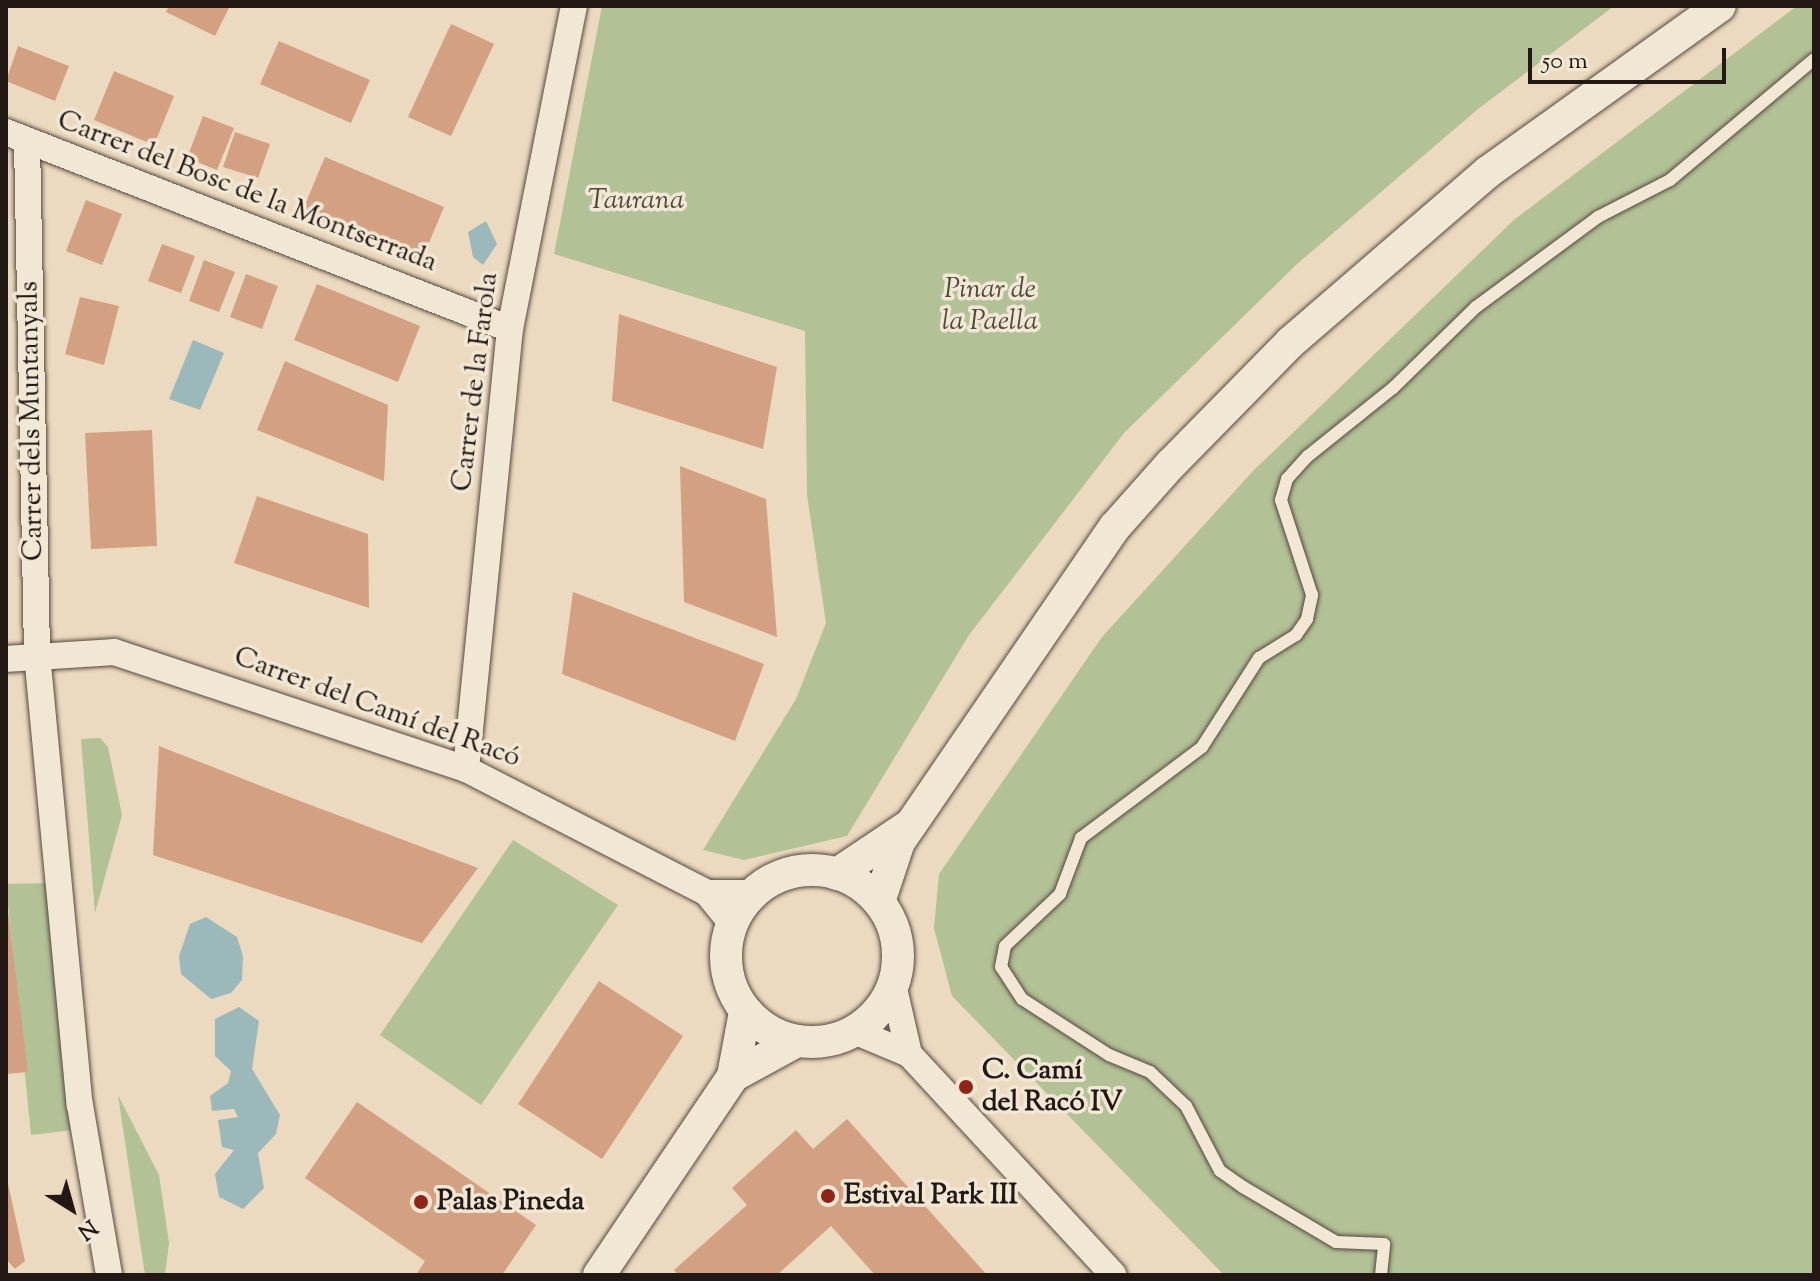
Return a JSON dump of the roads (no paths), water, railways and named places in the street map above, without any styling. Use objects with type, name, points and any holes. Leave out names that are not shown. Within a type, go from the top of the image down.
[{"type":"street","name":"Carrer de la Farola","points":[[466,769],[510,329],[574,6]]},
{"type":"street","points":[[879,902],[906,832],[1115,527],[1291,342],[1488,172],[1720,6]]},
{"type":"street","name":"Carrer del Bosc de la Montserrada","points":[[17,136],[510,329]]},
{"type":"street","name":"Carrer dels Muntanyals","points":[[17,136],[37,654],[80,1105],[109,1275]]},
{"type":"street","name":"Carrer del Camí del Racó","points":[[6,659],[37,654],[114,652],[466,769],[707,893],[732,924]]},
{"type":"street","points":[[837,874],[906,832]]},
{"type":"street","points":[[797,1041],[769,1031],[745,1012],[726,970],[732,924],[753,893],[801,871],[837,874],[879,902],[897,941],[893,984],[909,1054]]},
{"type":"street","name":"Carrer del Camí del Racó","points":[[707,893],[753,893]]},
{"type":"street","points":[[733,1076],[797,1041],[854,1031],[878,1011],[893,984]]},
{"type":"street","points":[[599,1275],[733,1076],[745,1012]]},
{"type":"street","points":[[854,1031],[909,1054],[1114,1275]]},
{"type":"lane","points":[[1381,1275],[1384,1244],[1336,1242],[1243,1187],[1220,1171],[1186,1106],[1150,1072],[1109,1055],[1022,999],[1001,967],[1005,946],[1060,894],[1081,838],[1202,747],[1259,658],[1296,635],[1307,619],[1312,595],[1281,500],[1287,479],[1308,456],[1393,388],[1476,307],[1598,217],[1670,180],[1814,59]]},
{"type":"water","points":[[486,221],[497,244],[483,265],[473,257],[468,232]]},
{"type":"water","points":[[193,340],[224,353],[200,410],[169,399]]},
{"type":"water","points":[[206,917],[237,937],[243,956],[242,980],[231,993],[211,999],[181,974],[179,956],[190,924]]},
{"type":"water","points":[[239,1007],[259,1021],[252,1069],[280,1115],[276,1134],[258,1153],[264,1188],[243,1209],[219,1197],[215,1174],[234,1150],[222,1147],[218,1120],[238,1117],[234,1109],[212,1111],[210,1096],[228,1083],[231,1071],[215,1056],[215,1019]]},
{"type":"place","name":"C. Camí del Racó IV","points":[[966,1087]]},
{"type":"place","name":"Estival Park III","points":[[828,1196]]},
{"type":"place","name":"Palas Pineda","points":[[421,1202]]},
{"type":"park label","name":"Taurana","points":[[636,201]]},
{"type":"park label","name":"Pinar de la Paella","points":[[990,306]]}]
